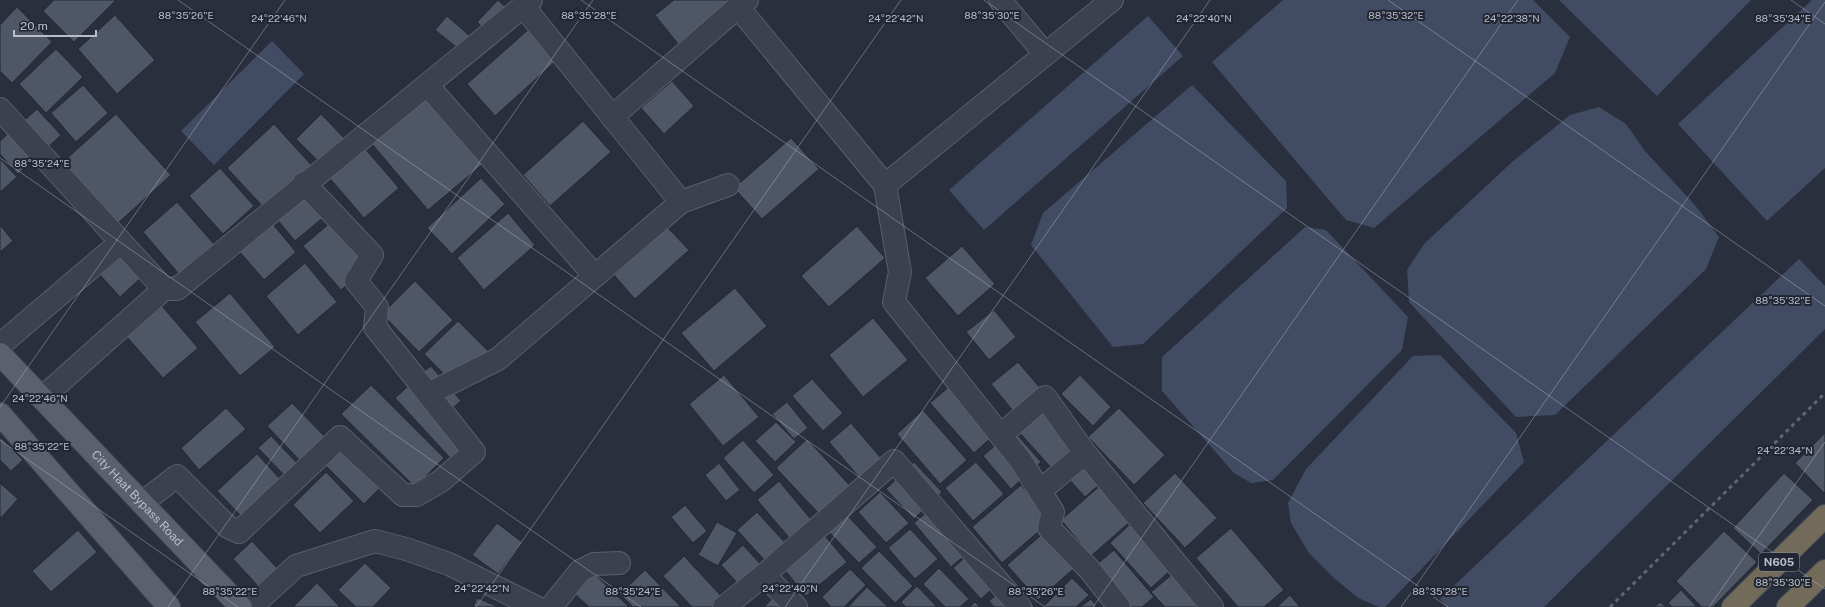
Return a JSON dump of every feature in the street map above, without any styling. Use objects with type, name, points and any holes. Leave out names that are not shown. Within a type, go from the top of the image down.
[{"type":"highway","name":"N605","points":[[1733,607],[1825,516]]},
{"type":"highway","name":"N605","points":[[1788,607],[1825,571]]},
{"type":"main road","name":"City Haat Bypass Road","points":[[0,354],[242,607]]},
{"type":"main road","points":[[0,414],[170,607]]},
{"type":"street","points":[[1000,0],[1045,54]]},
{"type":"street","points":[[885,185],[1112,0]]},
{"type":"street","points":[[42,398],[164,289],[177,289],[304,183],[527,3],[612,117],[681,202]]},
{"type":"street","points":[[612,117],[743,4],[885,185],[900,272],[894,302],[1022,461],[1053,512],[1049,528],[1090,570],[1120,607]]},
{"type":"street","points":[[427,85],[595,276]]},
{"type":"street","points":[[0,109],[164,289]]},
{"type":"street","points":[[142,503],[177,476],[228,526],[239,532],[340,437],[403,495],[417,495],[441,481],[474,452],[375,327],[377,307],[356,281],[372,255],[304,183]]},
{"type":"street","points":[[428,394],[498,359],[681,202],[728,185]]},
{"type":"street","points":[[0,344],[121,242]]},
{"type":"street","points":[[1001,435],[1046,397],[1085,453],[1212,607]]},
{"type":"street","points":[[1040,491],[1085,453]]},
{"type":"street","points":[[724,607],[764,575],[894,461],[1020,607]]},
{"type":"street","points":[[251,607],[296,566],[375,541],[406,549],[449,564],[536,607]]},
{"type":"street","points":[[551,607],[580,571],[594,564],[619,563]]},
{"type":"street","points":[[764,575],[796,607]]},
{"type":"water","points":[[1283,0],[1533,0],[1570,37],[1555,73],[1374,228],[1346,220],[1212,62]]},
{"type":"water","points":[[1559,0],[1751,0],[1657,96]]},
{"type":"water","points":[[1812,0],[1825,0],[1825,168],[1767,221],[1678,124]]},
{"type":"water","points":[[1148,16],[1183,56],[984,230],[949,190]]},
{"type":"water","points":[[272,41],[304,74],[214,165],[181,131]]},
{"type":"water","points":[[1192,85],[1286,181],[1287,208],[1143,344],[1113,347],[1031,245],[1043,213]]},
{"type":"water","points":[[1599,107],[1626,124],[1645,151],[1695,205],[1719,237],[1706,269],[1555,415],[1516,417],[1409,302],[1407,270],[1424,244],[1512,162],[1570,115]]},
{"type":"water","points":[[1305,227],[1326,230],[1408,317],[1402,350],[1273,480],[1251,483],[1234,473],[1162,391],[1162,357]]},
{"type":"water","points":[[1799,259],[1825,286],[1825,329],[1544,607],[1447,607],[1440,599]]},
{"type":"water","points":[[1440,355],[1516,433],[1524,462],[1385,607],[1379,607],[1358,598],[1334,578],[1309,553],[1291,523],[1288,503],[1306,469],[1413,356]]},
{"type":"building","points":[[54,0],[116,0],[74,42],[43,11]]},
{"type":"building","points":[[498,0],[511,13],[490,35],[477,22]]},
{"type":"building","points":[[674,0],[732,0],[678,44],[655,15]]},
{"type":"building","points":[[17,7],[52,42],[12,83],[0,71],[0,25]]},
{"type":"building","points":[[115,15],[155,60],[117,94],[78,49]]},
{"type":"building","points":[[447,16],[471,37],[460,50],[435,30]]},
{"type":"building","points":[[529,29],[557,60],[495,116],[467,84]]},
{"type":"building","points":[[56,49],[83,77],[46,113],[19,84]]},
{"type":"building","points":[[672,81],[694,106],[664,134],[641,108]]},
{"type":"building","points":[[83,85],[108,113],[76,142],[51,113]]},
{"type":"building","points":[[427,97],[484,163],[428,210],[372,144]]},
{"type":"building","points":[[37,109],[61,135],[42,153],[17,127]]},
{"type":"building","points":[[116,114],[171,175],[118,223],[63,162]]},
{"type":"building","points":[[321,114],[347,141],[322,165],[296,139]]},
{"type":"building","points":[[583,121],[611,152],[550,206],[523,175]]},
{"type":"building","points":[[274,124],[313,167],[266,210],[227,168]]},
{"type":"building","points":[[13,129],[38,155],[18,174],[0,154],[0,141]]},
{"type":"building","points":[[791,138],[819,169],[762,219],[734,188]]},
{"type":"building","points":[[362,145],[399,188],[364,218],[327,175]]},
{"type":"building","points":[[0,159],[17,177],[0,192]]},
{"type":"building","points":[[220,168],[254,206],[223,234],[189,196]]},
{"type":"building","points":[[481,178],[505,204],[452,254],[427,228]]},
{"type":"building","points":[[318,183],[337,206],[295,241],[276,218]]},
{"type":"building","points":[[177,202],[214,244],[179,274],[143,232]]},
{"type":"building","points":[[508,213],[535,245],[484,290],[457,258]]},
{"type":"building","points":[[266,216],[296,252],[264,280],[233,244]]},
{"type":"building","points":[[338,216],[376,260],[341,290],[303,246]]},
{"type":"building","points":[[0,225],[13,241],[0,252]]},
{"type":"building","points":[[857,226],[885,258],[829,307],[801,276]]},
{"type":"building","points":[[667,227],[689,250],[635,299],[614,275]]},
{"type":"building","points":[[136,243],[156,264],[120,297],[100,275]]},
{"type":"building","points":[[962,246],[995,284],[958,316],[925,278]]},
{"type":"building","points":[[305,263],[337,302],[298,335],[266,296]]},
{"type":"building","points":[[415,281],[453,320],[419,352],[382,314]]},
{"type":"building","points":[[735,288],[767,326],[714,371],[681,333]]},
{"type":"building","points":[[230,293],[275,347],[240,376],[195,322]]},
{"type":"building","points":[[162,306],[198,348],[163,378],[127,337]]},
{"type":"building","points":[[994,310],[1016,337],[989,360],[966,332]]},
{"type":"building","points":[[873,318],[908,360],[863,397],[829,355]]},
{"type":"building","points":[[458,321],[496,359],[462,392],[424,354]]},
{"type":"building","points":[[1018,362],[1041,389],[1014,412],[991,384]]},
{"type":"building","points":[[431,366],[461,401],[448,412],[417,377]]},
{"type":"building","points":[[724,375],[759,417],[723,446],[689,404]]},
{"type":"building","points":[[1080,375],[1111,407],[1093,426],[1061,394]]},
{"type":"building","points":[[812,379],[843,413],[823,431],[792,396]]},
{"type":"building","points":[[415,380],[473,443],[453,461],[395,398]]},
{"type":"building","points":[[957,380],[1001,429],[974,453],[930,403]]},
{"type":"building","points":[[371,385],[444,458],[415,487],[341,414]]},
{"type":"building","points":[[1045,397],[1087,442],[1055,472],[1011,423]]},
{"type":"building","points":[[787,402],[808,428],[794,439],[772,414]]},
{"type":"building","points":[[292,403],[331,443],[306,467],[267,426]]},
{"type":"building","points":[[226,408],[246,429],[199,470],[181,448]]},
{"type":"building","points":[[1119,408],[1165,455],[1134,485],[1088,437]]},
{"type":"building","points":[[923,410],[967,460],[940,484],[897,434]]},
{"type":"building","points":[[776,422],[796,442],[775,462],[755,441]]},
{"type":"building","points":[[851,423],[886,464],[864,483],[829,442]]},
{"type":"building","points":[[1013,430],[1041,462],[1011,489],[983,456]]},
{"type":"building","points":[[1825,433],[1825,492],[1824,493],[1795,463]]},
{"type":"building","points":[[355,435],[394,474],[364,504],[325,465]]},
{"type":"building","points":[[271,436],[298,464],[285,476],[258,448]]},
{"type":"building","points":[[0,437],[23,460],[11,471],[0,460]]},
{"type":"building","points":[[807,439],[852,488],[822,517],[776,468]]},
{"type":"building","points":[[743,440],[774,475],[754,493],[723,458]]},
{"type":"building","points":[[257,454],[282,481],[243,518],[217,491]]},
{"type":"building","points":[[1095,454],[1111,474],[1085,497],[1068,478]]},
{"type":"building","points":[[914,462],[942,492],[914,519],[886,489]]},
{"type":"building","points":[[976,462],[1004,494],[973,521],[945,488]]},
{"type":"building","points":[[719,463],[740,490],[726,501],[705,475]]},
{"type":"building","points":[[326,472],[354,501],[320,533],[293,505]]},
{"type":"building","points":[[1175,473],[1217,518],[1185,548],[1143,503]]},
{"type":"building","points":[[1784,473],[1813,500],[1761,554],[1733,528]]},
{"type":"building","points":[[1110,477],[1141,512],[1091,556],[1061,520]]},
{"type":"building","points":[[779,481],[814,523],[792,541],[757,500]]},
{"type":"building","points":[[0,483],[18,499],[1,518],[0,517]]},
{"type":"building","points":[[1021,485],[1052,520],[1002,563],[972,527]]},
{"type":"building","points":[[880,492],[909,523],[886,543],[858,512]]},
{"type":"building","points":[[941,500],[978,544],[951,567],[914,523]]},
{"type":"building","points":[[685,505],[707,531],[693,543],[671,517]]},
{"type":"building","points":[[843,511],[877,547],[859,563],[825,528]]},
{"type":"building","points":[[757,512],[788,546],[768,564],[737,530]]},
{"type":"building","points":[[1142,513],[1183,559],[1151,588],[1110,543]]},
{"type":"building","points":[[717,522],[737,533],[718,566],[698,555]]},
{"type":"building","points":[[1056,522],[1087,557],[1038,600],[1007,565]]},
{"type":"building","points":[[497,523],[522,542],[498,574],[472,555]]},
{"type":"building","points":[[1231,528],[1284,590],[1264,607],[1238,607],[1196,558]]},
{"type":"building","points":[[819,529],[847,562],[806,596],[779,563]]},
{"type":"building","points":[[910,529],[938,559],[915,579],[888,548]]},
{"type":"building","points":[[78,530],[97,552],[51,592],[32,571]]},
{"type":"building","points":[[1724,531],[1757,562],[1713,607],[1702,607],[1676,581]]},
{"type":"building","points":[[252,541],[277,568],[258,586],[233,559]]},
{"type":"building","points":[[743,545],[762,566],[740,586],[721,565]]},
{"type":"building","points":[[976,548],[1004,578],[981,599],[953,568]]},
{"type":"building","points":[[1114,550],[1154,597],[1142,607],[1110,607],[1083,576]]},
{"type":"building","points":[[879,551],[913,586],[895,603],[861,568]]},
{"type":"building","points":[[684,556],[723,598],[713,607],[692,607],[663,576]]},
{"type":"building","points":[[1187,562],[1225,607],[1165,607],[1151,592]]},
{"type":"building","points":[[365,563],[391,588],[373,607],[356,607],[338,590]]},
{"type":"building","points":[[939,568],[969,599],[960,607],[945,607],[923,584]]},
{"type":"building","points":[[850,569],[866,585],[844,607],[831,607],[822,597]]},
{"type":"building","points":[[645,570],[681,607],[633,607],[620,594]]},
{"type":"building","points":[[591,571],[629,607],[589,607],[572,591]]},
{"type":"building","points":[[1072,578],[1089,595],[1076,607],[1043,607]]},
{"type":"building","points":[[1011,582],[1035,607],[994,607],[989,601]]},
{"type":"building","points":[[317,583],[340,607],[293,607]]},
{"type":"building","points":[[785,586],[806,607],[764,607]]},
{"type":"building","points":[[917,586],[937,607],[906,607],[901,602]]},
{"type":"building","points":[[867,587],[888,607],[848,607]]},
{"type":"building","points":[[1681,590],[1697,607],[1672,607],[1668,603]]},
{"type":"building","points":[[1290,595],[1300,607],[1277,607]]},
{"type":"building","points":[[477,598],[499,607],[473,607]]},
{"type":"building","points":[[1091,599],[1097,607],[1080,607]]},
{"type":"building","points":[[975,602],[980,607],[970,607]]},
{"type":"building","points":[[1660,602],[1666,607],[1655,607]]},
{"type":"railway","points":[[1610,607],[1825,393]]}]
